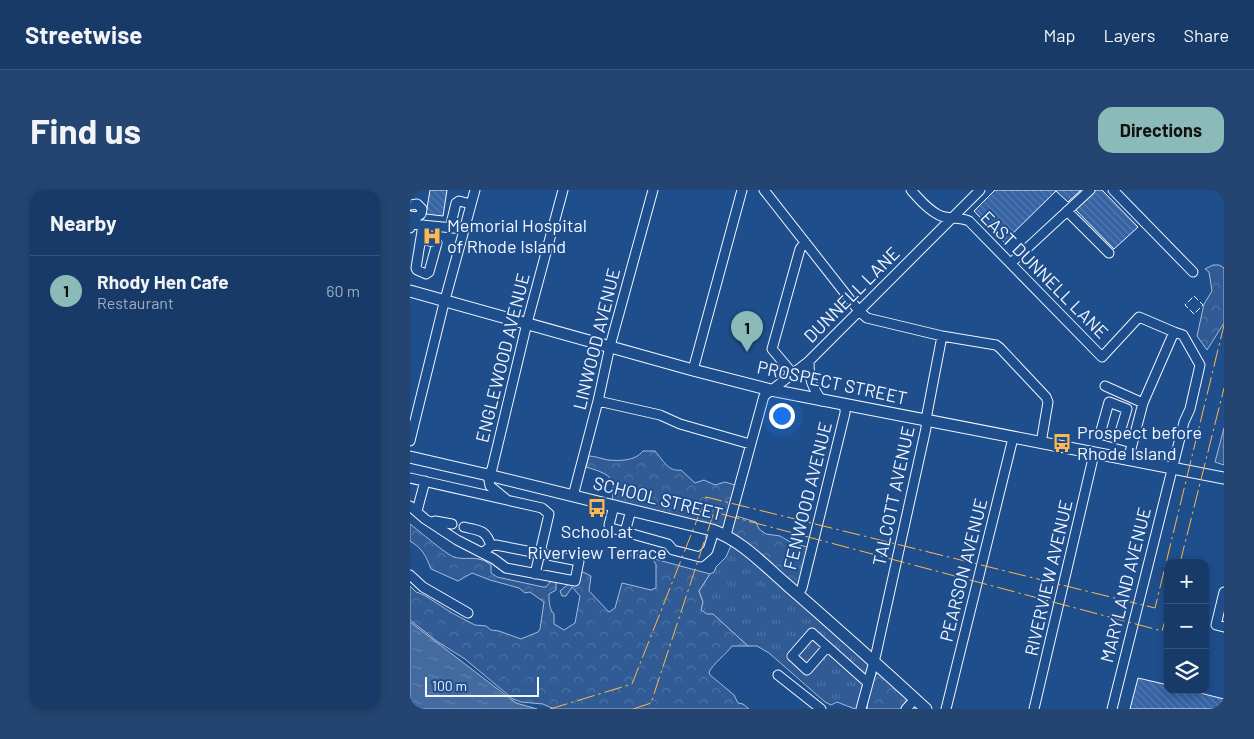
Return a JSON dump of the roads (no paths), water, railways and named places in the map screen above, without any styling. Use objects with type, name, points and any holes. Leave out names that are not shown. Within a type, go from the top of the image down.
[{"type":"main road","name":"PROSPECT STREET","points":[[410,291],[770,390],[1224,478]]},
{"type":"main road","name":"SCHOOL STREET","points":[[410,457],[631,510],[726,535],[738,542],[798,594],[926,709]]},
{"type":"street","points":[[410,441],[444,301],[475,190]]},
{"type":"street","name":"ENGLEWOOD AVENUE","points":[[488,475],[492,469],[527,323],[563,190]]},
{"type":"street","name":"LINWOOD AVENUE","points":[[573,496],[598,401],[610,346],[653,190]]},
{"type":"street","points":[[693,370],[742,190]]},
{"type":"street","points":[[764,190],[859,312],[867,318],[942,336],[996,345],[1000,348],[1042,392],[1048,402],[1041,443]]},
{"type":"street","name":"EAST DUNNELL LANE","points":[[910,190],[926,207],[941,216],[962,218],[969,221],[1102,357],[1138,316],[1174,332]]},
{"type":"street","name":"DUNNELL LANE","points":[[770,390],[808,362],[980,190]]},
{"type":"street","points":[[1011,263],[1090,190]]},
{"type":"street","points":[[1113,190],[1193,272]]},
{"type":"street","points":[[450,228],[456,203],[459,201],[471,204]]},
{"type":"street","points":[[410,205],[418,204],[422,210],[419,216],[411,222]]},
{"type":"street","points":[[1067,211],[1109,253]]},
{"type":"street","points":[[411,222],[464,229]]},
{"type":"street","points":[[421,239],[423,225]]},
{"type":"street","points":[[793,374],[772,349],[800,249],[805,242]]},
{"type":"street","points":[[1128,460],[1143,403],[1174,332]]},
{"type":"street","name":"MARYLAND AVENUE","points":[[1112,709],[1172,468],[1184,422],[1190,409],[1200,365],[1183,335],[1174,332]]},
{"type":"street","name":"TALCOTT AVENUE","points":[[861,709],[874,662],[926,428],[942,336]]},
{"type":"street","points":[[808,362],[812,387],[822,401]]},
{"type":"street","points":[[1105,386],[1143,403]]},
{"type":"street","points":[[726,535],[764,396],[770,390]]},
{"type":"street","points":[[598,401],[660,415],[680,424],[750,444]]},
{"type":"street","name":"FENWOOD AVENUE","points":[[798,594],[802,588],[813,546],[845,404]]},
{"type":"street","name":"PEARSON AVENUE","points":[[946,709],[1013,438]]},
{"type":"street","points":[[1118,439],[1132,443]]},
{"type":"street","name":"RIVERVIEW AVENUE","points":[[1034,709],[1094,454]]},
{"type":"street","points":[[488,475],[490,486],[507,500]]},
{"type":"street","points":[[410,478],[542,508],[549,514],[535,574]]},
{"type":"street","points":[[425,481],[413,508],[457,540],[506,568],[575,581],[579,561],[496,545],[491,546],[482,553]]},
{"type":"street","points":[[614,506],[609,525],[611,528],[668,544],[673,550],[700,557],[708,550],[714,531]]},
{"type":"street","points":[[626,532],[631,510]]},
{"type":"street","points":[[430,522],[435,520],[452,524]]},
{"type":"street","points":[[464,527],[483,532],[487,535],[491,546]]},
{"type":"street","points":[[410,575],[424,587],[468,612]]},
{"type":"street","points":[[1224,592],[1216,625],[1224,627]]},
{"type":"street","points":[[827,647],[868,683]]},
{"type":"street","points":[[778,675],[821,709]]},
{"type":"street","points":[[906,709],[915,699]]},
{"type":"water","points":[[410,622],[516,703],[537,709],[410,709]]},
{"type":"place","name":"Memorial Hospital of Rhode Island","points":[[432,236]]},
{"type":"place","name":"Rhody Hen Cafe","points":[[747,352]]},
{"type":"place","name":"Prospect before Rhode Island","points":[[1062,443]]},
{"type":"place","name":"School at Riverview Terrace","points":[[597,508]]}]
